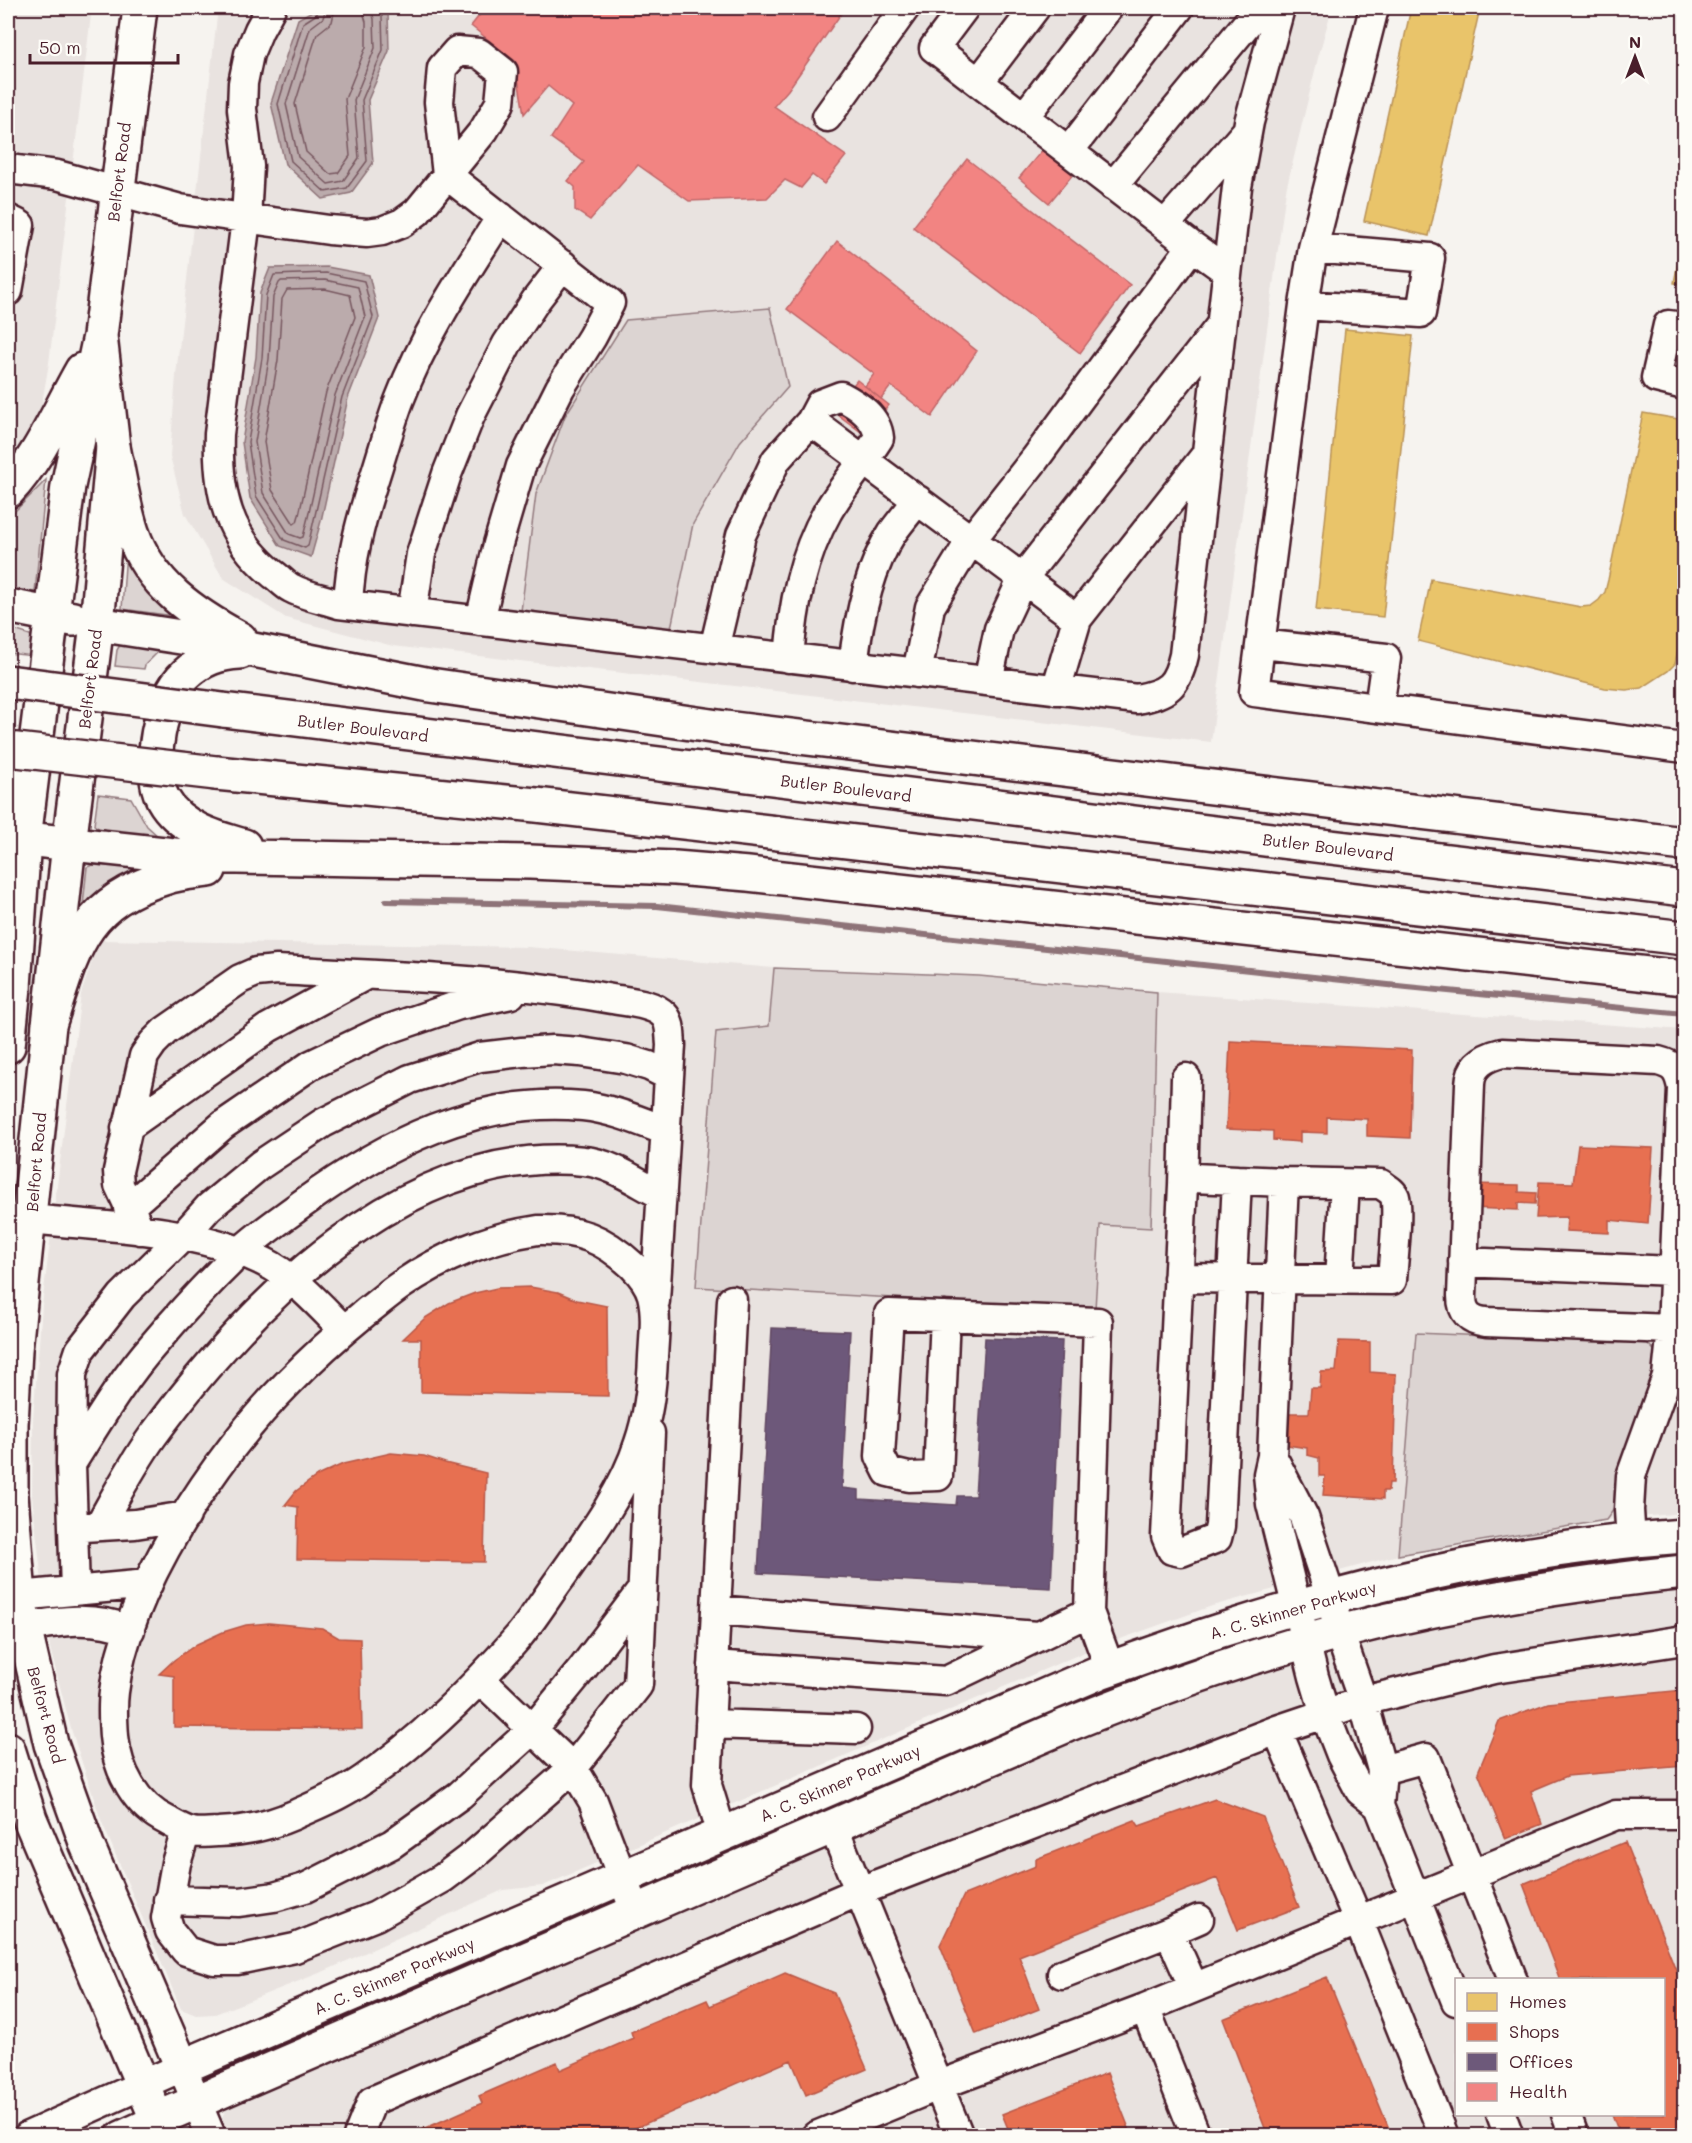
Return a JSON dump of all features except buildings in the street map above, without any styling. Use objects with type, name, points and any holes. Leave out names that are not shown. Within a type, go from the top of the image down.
[{"type":"main road","name":"Belfort Road","points":[[8,1046],[16,838],[53,615],[68,486],[100,336],[140,8]]},
{"type":"main road","name":"Belfort Road","points":[[100,336],[113,447],[97,624],[69,844],[30,1219],[15,1283],[15,1350],[11,1424],[15,1613],[51,1744],[87,1845],[182,2067]]},
{"type":"main road","points":[[8,492],[33,457],[100,336]]},
{"type":"main road","points":[[113,447],[132,532],[144,558],[159,579],[173,596],[194,612],[244,641],[272,654]]},
{"type":"main road","points":[[8,606],[430,685],[725,728],[1684,844]]},
{"type":"main road","points":[[272,654],[238,652],[215,656],[200,663],[185,675],[171,691],[157,739],[155,758],[157,781],[163,799],[176,815],[208,836],[281,857]]},
{"type":"main road","name":"Butler Boulevard","points":[[8,682],[223,711],[1684,889]]},
{"type":"main road","points":[[8,749],[216,773],[536,805],[1684,938]]},
{"type":"main road","points":[[16,838],[183,856],[554,863],[748,874],[1684,978]]},
{"type":"main road","points":[[49,1025],[77,945],[90,924],[104,908],[120,896],[164,878],[281,857]]},
{"type":"main road","name":"A. C. Skinner Parkway","points":[[182,2067],[622,1876],[1110,1669],[1238,1624],[1331,1598],[1438,1573],[1519,1557],[1684,1536]]},
{"type":"main road","name":"A. C. Skinner Parkway","points":[[161,2127],[197,2102],[635,1911],[1134,1698],[1205,1672],[1340,1632],[1491,1598],[1684,1572]]},
{"type":"main road","points":[[8,1749],[15,1797],[30,1819],[161,2127]]},
{"type":"street","points":[[271,8],[249,54],[243,83],[242,109],[249,166],[246,219],[219,434],[218,459],[225,507],[233,524],[252,553],[291,588],[339,604],[1137,699],[1153,696],[1169,687],[1179,674],[1184,655],[1237,187],[1248,130],[1280,8]]},
{"type":"street","points":[[827,117],[905,8]]},
{"type":"street","points":[[964,8],[934,48],[1227,271]]},
{"type":"street","points":[[979,82],[1035,8]]},
{"type":"street","points":[[1024,117],[1108,8]]},
{"type":"street","points":[[1069,151],[1179,8]]},
{"type":"street","points":[[1113,186],[1259,9],[1274,8]]},
{"type":"street","points":[[1374,8],[1313,248],[1254,692],[1684,748]]},
{"type":"street","points":[[1165,225],[1248,130]]},
{"type":"street","points":[[8,169],[57,175],[180,209],[328,230],[367,233],[382,231],[402,223],[417,212],[447,175],[610,303],[592,338],[560,388],[522,466],[498,544],[480,621]]},
{"type":"street","points":[[348,605],[349,579],[358,528],[399,401],[429,335],[464,273],[501,217]]},
{"type":"street","points":[[8,219],[20,225],[8,291]]},
{"type":"street","points":[[916,673],[930,607],[970,540],[1035,459],[1192,246]]},
{"type":"street","points":[[1304,305],[1421,313],[1430,258],[1313,248]]},
{"type":"street","points":[[412,613],[421,554],[447,474],[470,416],[507,344],[562,265]]},
{"type":"street","points":[[988,681],[999,629],[1023,578],[1221,325]]},
{"type":"street","points":[[1684,327],[1668,325],[1656,378],[1684,385]]},
{"type":"street","points":[[714,649],[741,535],[776,460],[811,421],[820,404],[841,396],[857,404],[878,426],[879,438],[829,510],[806,560],[793,613],[789,658]]},
{"type":"street","points":[[811,421],[1077,619]]},
{"type":"street","points":[[1056,690],[1077,619],[1206,455]]},
{"type":"street","points":[[853,666],[862,607],[876,568],[891,535],[918,500]]},
{"type":"street","points":[[1261,644],[1386,658],[1379,708]]},
{"type":"street","points":[[134,1219],[119,1185],[117,1171],[144,1056],[165,1031],[240,979],[256,972],[277,970],[442,978],[581,994],[639,1004],[665,1015],[669,1025],[671,1046],[654,1315],[638,1685],[573,1768],[475,1854],[443,1878],[376,1916],[295,1948],[237,1960],[214,1960],[186,1951],[170,1931],[166,1918],[176,1863],[186,1831]]},
{"type":"street","points":[[126,1128],[268,1028],[366,975]]},
{"type":"street","points":[[134,1219],[223,1125],[311,1065],[380,1032],[459,1005],[536,989]]},
{"type":"street","points":[[75,1591],[85,1527],[71,1464],[72,1374],[80,1350],[122,1296],[209,1207],[260,1165],[322,1123],[410,1078],[480,1057],[553,1050],[580,1052],[626,1059],[649,1066],[669,1076]]},
{"type":"street","points":[[1631,1542],[1629,1510],[1631,1476],[1667,1376],[1672,1329],[1682,1089],[1676,1070],[1658,1061],[1502,1053],[1476,1065],[1471,1073],[1463,1262],[1462,1305],[1466,1314],[1475,1321],[1672,1329]]},
{"type":"street","points":[[1186,1078],[1166,1536],[1172,1551],[1181,1552],[1217,1538],[1220,1526],[1237,1180]]},
{"type":"street","points":[[71,1464],[105,1409],[152,1345],[242,1251],[265,1231],[371,1157],[407,1139],[485,1111],[520,1106],[584,1106],[632,1118],[666,1131]]},
{"type":"street","points":[[85,1527],[151,1438],[235,1334],[315,1259],[355,1230],[397,1204],[436,1185],[496,1165],[522,1161],[585,1161],[610,1168],[662,1195]]},
{"type":"street","points":[[1178,1278],[1392,1280],[1396,1210],[1395,1196],[1381,1184],[1193,1178],[1183,1185]]},
{"type":"street","points":[[1284,1182],[1272,1456],[1268,1474],[1271,1504],[1324,1713],[1341,1755],[1360,1791],[1379,1806]]},
{"type":"street","points":[[1339,1279],[1345,1184]]},
{"type":"street","points":[[30,1219],[134,1219],[183,1236],[242,1251],[274,1267],[344,1330]]},
{"type":"street","points":[[651,1398],[639,1446],[621,1484],[592,1535],[522,1632],[443,1716],[364,1780],[330,1800],[274,1824],[240,1831],[194,1833],[186,1831],[157,1816],[137,1796],[124,1777],[116,1753],[114,1693],[130,1630],[148,1584],[186,1516],[224,1458],[288,1383],[344,1330],[401,1285],[437,1264],[478,1245],[512,1234],[538,1230],[579,1233],[600,1241],[621,1256],[640,1274],[651,1292],[654,1315]]},
{"type":"street","points":[[1463,1262],[1673,1271]]},
{"type":"street","points":[[722,1834],[707,1785],[732,1300]]},
{"type":"street","points":[[945,1316],[938,1476],[909,1477],[888,1472],[880,1456],[889,1314],[945,1316],[1098,1322],[1089,1612],[1110,1669]]},
{"type":"street","points":[[1272,1456],[1304,1517],[1363,1701],[1382,1770],[1379,1806],[1455,1998]]},
{"type":"street","points":[[85,1527],[135,1524],[186,1516]]},
{"type":"street","points":[[15,1613],[75,1591],[148,1584]]},
{"type":"street","points":[[168,1900],[239,1902],[274,1897],[323,1880],[392,1844],[460,1795],[533,1729],[584,1668],[642,1590]]},
{"type":"street","points":[[716,1610],[1039,1636]]},
{"type":"street","points":[[713,1665],[946,1681],[1089,1612]]},
{"type":"street","points":[[15,1613],[98,1621],[130,1630]]},
{"type":"street","points":[[358,2136],[372,2102],[860,1891],[1277,1730],[1363,1701],[1494,1669],[1684,1640]]},
{"type":"street","points":[[480,1679],[573,1768],[593,1802],[635,1911]]},
{"type":"street","points":[[710,1724],[856,1729]]},
{"type":"street","points":[[1277,1730],[1359,1922],[1444,2136]]},
{"type":"street","points":[[1382,1770],[1426,1758],[1512,1978]]},
{"type":"street","points":[[816,2136],[940,2085],[1144,2008],[1359,1922],[1616,1815],[1684,1815]]},
{"type":"street","points":[[833,1826],[940,2085],[951,2133]]},
{"type":"street","points":[[1062,1974],[1199,1919]]},
{"type":"street","points":[[1169,1932],[1194,1988]]},
{"type":"street","points":[[1144,2008],[1196,2136]]},
{"type":"street","name":"A. C. Skinner Parkway","points":[[28,2136],[182,2067]]},
{"type":"street","name":"Belfort Road","points":[[182,2067],[211,2136]]},
{"type":"street","points":[[1501,2116],[1509,2136]]},
{"type":"street","points":[[1566,2116],[1574,2136]]},
{"type":"street","name":"A. C. Skinner Parkway","points":[[120,2136],[161,2127]]},
{"type":"shaded area","points":[[8,8],[95,8],[91,15],[49,363],[40,414],[24,453],[8,474]]},
{"type":"shaded area","points":[[218,8],[1332,8],[1286,190],[1211,742],[393,646],[286,618],[223,578],[185,514],[170,456],[176,375]]},
{"type":"shaded area","points":[[770,308],[788,387],[740,442],[693,524],[671,628],[520,619],[536,494],[565,416],[626,320]]},
{"type":"shaded area","points":[[46,480],[35,592],[8,589],[8,518]]},
{"type":"shaded area","points":[[126,551],[174,616],[122,609]]},
{"type":"shaded area","points":[[8,628],[30,635],[33,643],[33,656],[8,653]]},
{"type":"shaded area","points":[[120,645],[147,647],[158,652],[144,669],[115,666]]},
{"type":"shaded area","points":[[98,794],[131,798],[147,826],[159,837],[106,833],[94,825]]},
{"type":"shaded area","points":[[93,865],[137,868],[138,871],[84,907],[87,867]]},
{"type":"shaded area","points":[[99,940],[528,947],[774,968],[769,1026],[716,1032],[697,1287],[1095,1309],[1100,1224],[1151,1228],[1157,992],[1684,1030],[1684,1513],[1606,1520],[1614,1509],[1417,1333],[1398,1555],[1212,1606],[1087,1651],[543,1886],[503,1890],[327,1970],[215,2014],[196,2015],[181,2009],[101,1820],[71,1729],[50,1648],[32,1497],[33,1419],[42,1306],[81,994]]},
{"type":"shaded area","points":[[774,968],[979,976],[1157,992],[1151,1228],[1100,1225],[1095,1309],[696,1287],[716,1032],[769,1026]]},
{"type":"shaded area","points":[[1416,1333],[1647,1343],[1656,1352],[1658,1368],[1622,1464],[1614,1509],[1606,1520],[1398,1555]]},
{"type":"shaded area","points":[[1684,1588],[1684,2135],[222,2136],[220,2123],[226,2108],[249,2093],[1139,1714],[1276,1666],[1400,1634],[1573,1600]]},
{"type":"water","points":[[317,8],[379,8],[388,11],[389,51],[368,100],[373,163],[351,193],[323,199],[285,164],[271,103],[298,19]]},
{"type":"water","points":[[327,267],[369,275],[379,318],[348,398],[311,557],[280,546],[250,498],[242,442],[256,357],[260,293],[270,268]]},
{"type":"waterway","points":[[386,901],[657,906],[1407,987],[1684,1014]]}]
